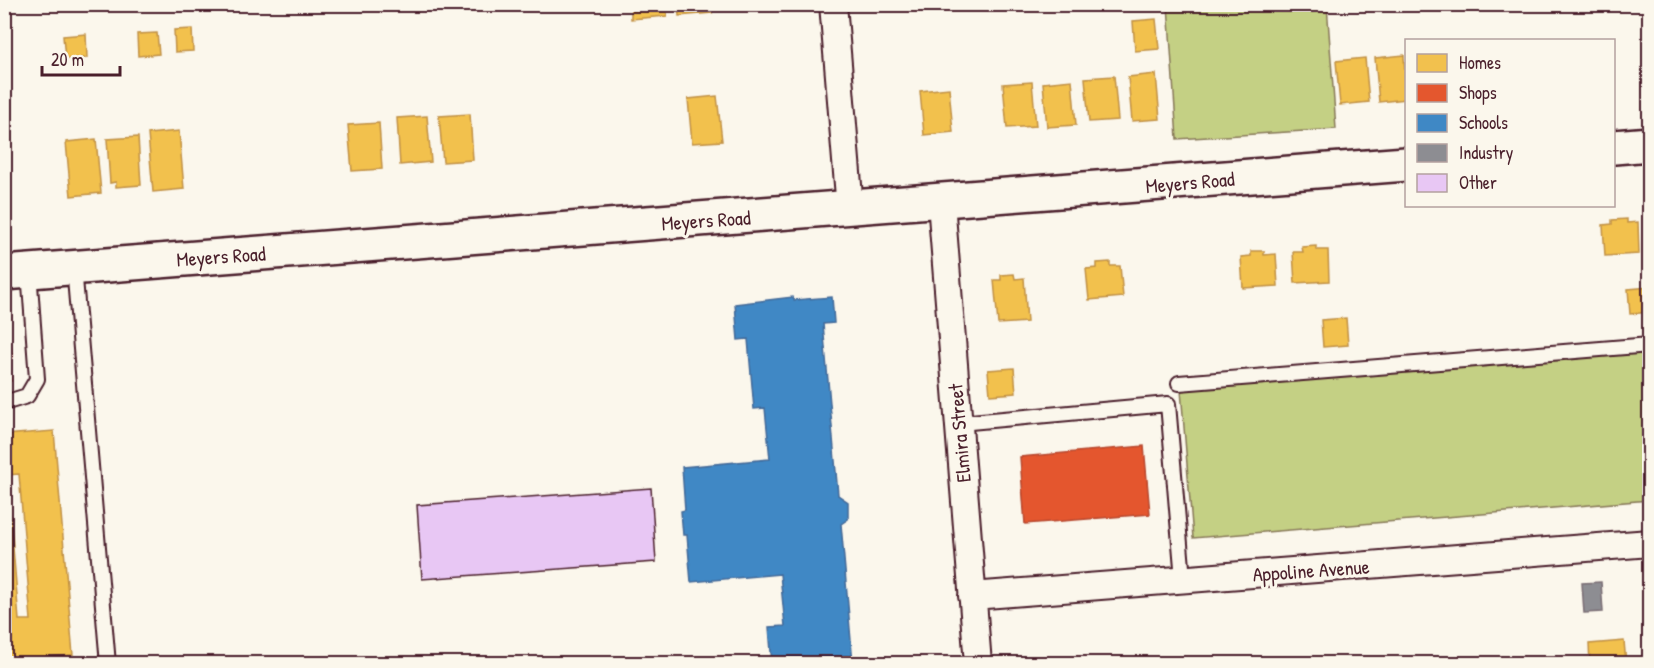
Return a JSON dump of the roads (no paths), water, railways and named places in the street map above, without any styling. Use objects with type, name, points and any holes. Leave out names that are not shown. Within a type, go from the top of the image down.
[{"type":"street","points":[[833,4],[850,209]]},
{"type":"street","points":[[1615,147],[1650,144]]},
{"type":"street","name":"Meyers Road","points":[[17,272],[1405,164]]},
{"type":"street","name":"Elmira Street","points":[[941,202],[978,663]]},
{"type":"street","name":"Appoline Avenue","points":[[972,596],[1650,543]]},
{"type":"lane","points":[[74,267],[108,663]]},
{"type":"lane","points":[[4,403],[27,396],[37,379],[17,272]]},
{"type":"lane","points":[[1179,383],[1650,345]]},
{"type":"lane","points":[[959,423],[1168,404],[1183,579]]}]
